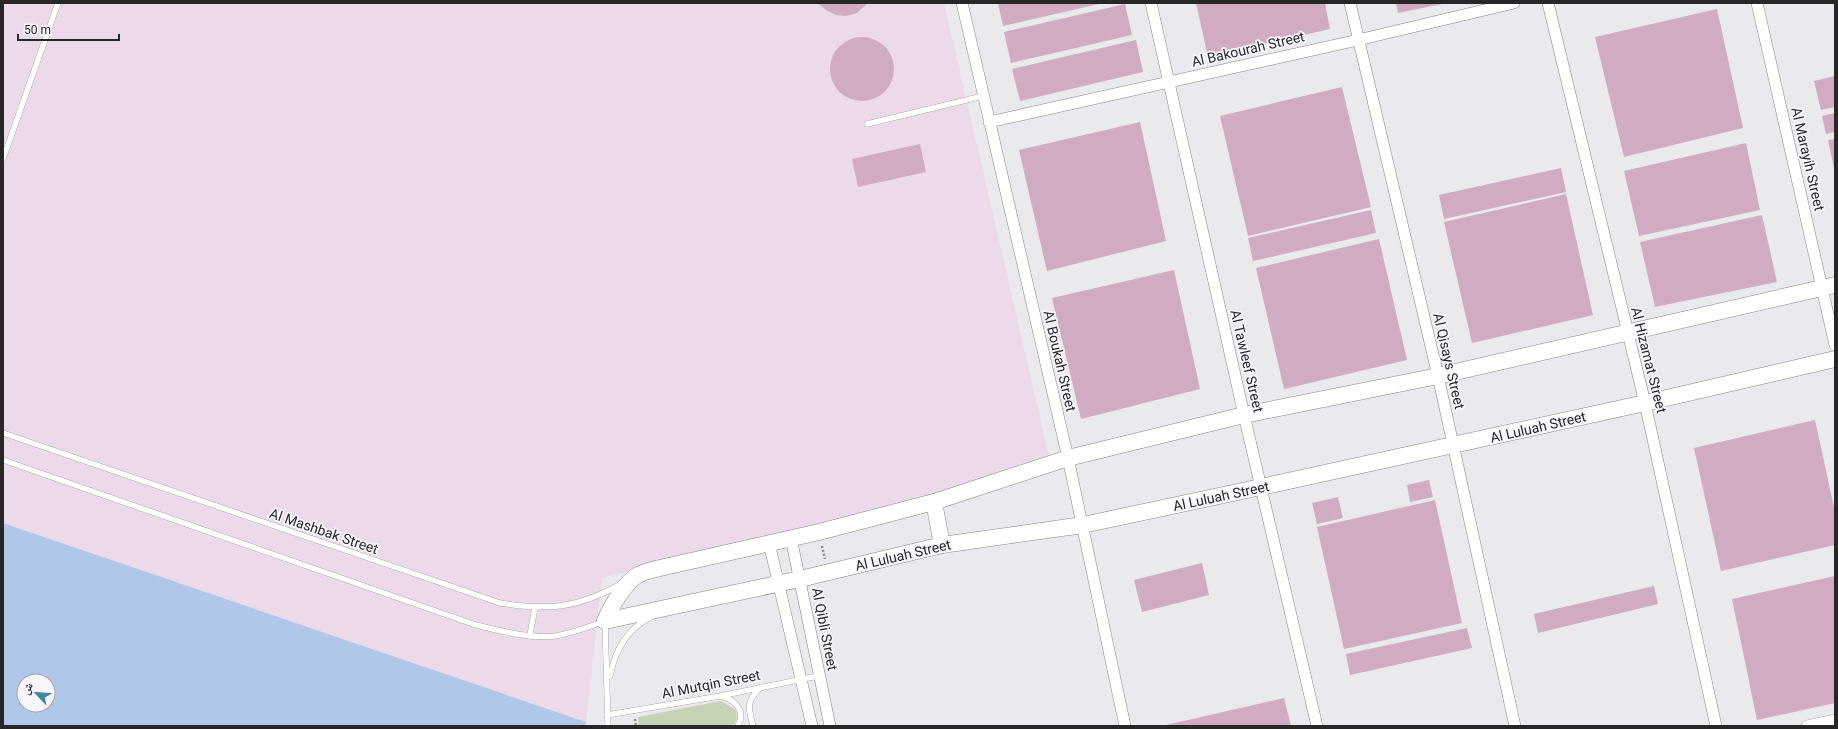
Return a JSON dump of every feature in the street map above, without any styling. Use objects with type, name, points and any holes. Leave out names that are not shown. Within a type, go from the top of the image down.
[{"type":"street","name":"Al Boukah Street","points":[[962,3],[1068,458],[1125,726]]},
{"type":"street","name":"Al Tawleef Street","points":[[1151,3],[1244,415],[1317,726]]},
{"type":"street","name":"Al Qisays Street","points":[[1350,3],[1438,376],[1515,726]]},
{"type":"street","name":"Al Bakourah Street","points":[[989,122],[1358,40],[1514,3]]},
{"type":"street","name":"Al Hizamat Street","points":[[1548,3],[1645,403],[1716,726]]},
{"type":"street","name":"Al Marayih Street","points":[[1758,3],[1828,286],[1835,345]]},
{"type":"street","points":[[605,621],[617,597],[638,575],[818,532],[934,502],[1068,458],[1244,415],[1438,376],[1627,331],[1828,286]]},
{"type":"street","name":"Al Luluah Street","points":[[605,621],[778,584],[942,545],[1082,525],[1261,488],[1645,403],[1835,359]]},
{"type":"street","points":[[934,502],[942,545]]},
{"type":"street","name":"Al Qibli Street","points":[[791,538],[818,676],[830,726]]},
{"type":"street","points":[[769,543],[812,726]]},
{"type":"street","points":[[1807,726],[1835,720]]},
{"type":"lane","points":[[3,159],[58,3]]},
{"type":"lane","points":[[866,124],[983,96]]},
{"type":"lane","name":"Al Mashbak Street","points":[[3,433],[500,603],[551,608],[576,604],[602,594],[638,575]]},
{"type":"lane","points":[[3,460],[476,625],[530,635],[554,636],[580,630],[605,621],[608,726]]},
{"type":"lane","points":[[530,635],[535,607]]},
{"type":"lane","points":[[608,688],[618,649],[628,634],[642,621],[665,609]]},
{"type":"lane","name":"Al Mutqin Street","points":[[607,714],[720,696],[801,678],[818,676]]},
{"type":"lane","points":[[753,726],[748,709],[749,702],[752,696],[762,687]]},
{"type":"lane","points":[[720,696],[733,700],[739,708],[741,717],[738,726]]},
{"type":"path","points":[[818,532],[828,572]]},
{"type":"shaded area","points":[[3,3],[944,3],[1051,465],[602,578],[586,722],[3,523]]},
{"type":"green space","points":[[721,701],[736,710],[737,719],[733,726],[639,726],[638,717]]},
{"type":"water","points":[[3,523],[586,722],[585,726],[3,726]]},
{"type":"building","points":[[818,3],[868,3],[857,13],[846,16],[836,15],[826,10]]},
{"type":"building","points":[[998,3],[1099,3],[1099,4],[1003,26]]},
{"type":"building","points":[[1196,3],[1325,3],[1330,29],[1208,57]]},
{"type":"building","points":[[1396,3],[1442,3],[1442,4],[1398,13]]},
{"type":"building","points":[[1125,4],[1132,35],[1011,63],[1004,32]]},
{"type":"building","points":[[1717,9],[1743,128],[1624,157],[1595,37]]},
{"type":"building","points":[[862,37],[880,43],[888,51],[894,69],[888,87],[880,95],[862,101],[844,95],[836,87],[830,69],[836,51],[844,43]]},
{"type":"building","points":[[1136,40],[1143,72],[1020,101],[1012,69]]},
{"type":"building","points":[[1835,76],[1835,107],[1821,110],[1814,81]]},
{"type":"building","points":[[1342,87],[1371,207],[1248,236],[1220,116]]},
{"type":"building","points":[[1835,113],[1835,132],[1826,134],[1822,116]]},
{"type":"building","points":[[1140,122],[1166,241],[1047,271],[1019,150]]},
{"type":"building","points":[[1835,139],[1835,168],[1834,168],[1828,140]]},
{"type":"building","points":[[1746,143],[1760,210],[1639,236],[1624,171]]},
{"type":"building","points":[[920,144],[926,172],[858,187],[852,159]]},
{"type":"building","points":[[1561,168],[1566,192],[1444,219],[1439,195]]},
{"type":"building","points":[[1566,194],[1593,315],[1472,343],[1444,222]]},
{"type":"building","points":[[1371,210],[1376,233],[1253,261],[1248,238]]},
{"type":"building","points":[[1762,215],[1777,282],[1655,307],[1640,242]]},
{"type":"building","points":[[1379,239],[1407,360],[1284,389],[1256,268]]},
{"type":"building","points":[[1174,270],[1200,389],[1081,419],[1052,298]]},
{"type":"building","points":[[1815,420],[1835,512],[1835,545],[1721,571],[1694,448]]},
{"type":"building","points":[[1429,480],[1433,497],[1410,502],[1407,485]]},
{"type":"building","points":[[1338,497],[1343,518],[1317,524],[1312,503]]},
{"type":"building","points":[[1435,500],[1462,623],[1344,649],[1317,527]]},
{"type":"building","points":[[1202,563],[1209,595],[1142,612],[1134,580]]},
{"type":"building","points":[[1835,576],[1835,703],[1757,720],[1732,599]]},
{"type":"building","points":[[1654,586],[1658,604],[1538,633],[1534,614]]},
{"type":"building","points":[[1467,628],[1472,648],[1350,675],[1346,654]]},
{"type":"building","points":[[1284,698],[1291,726],[1166,726],[1166,725]]}]
